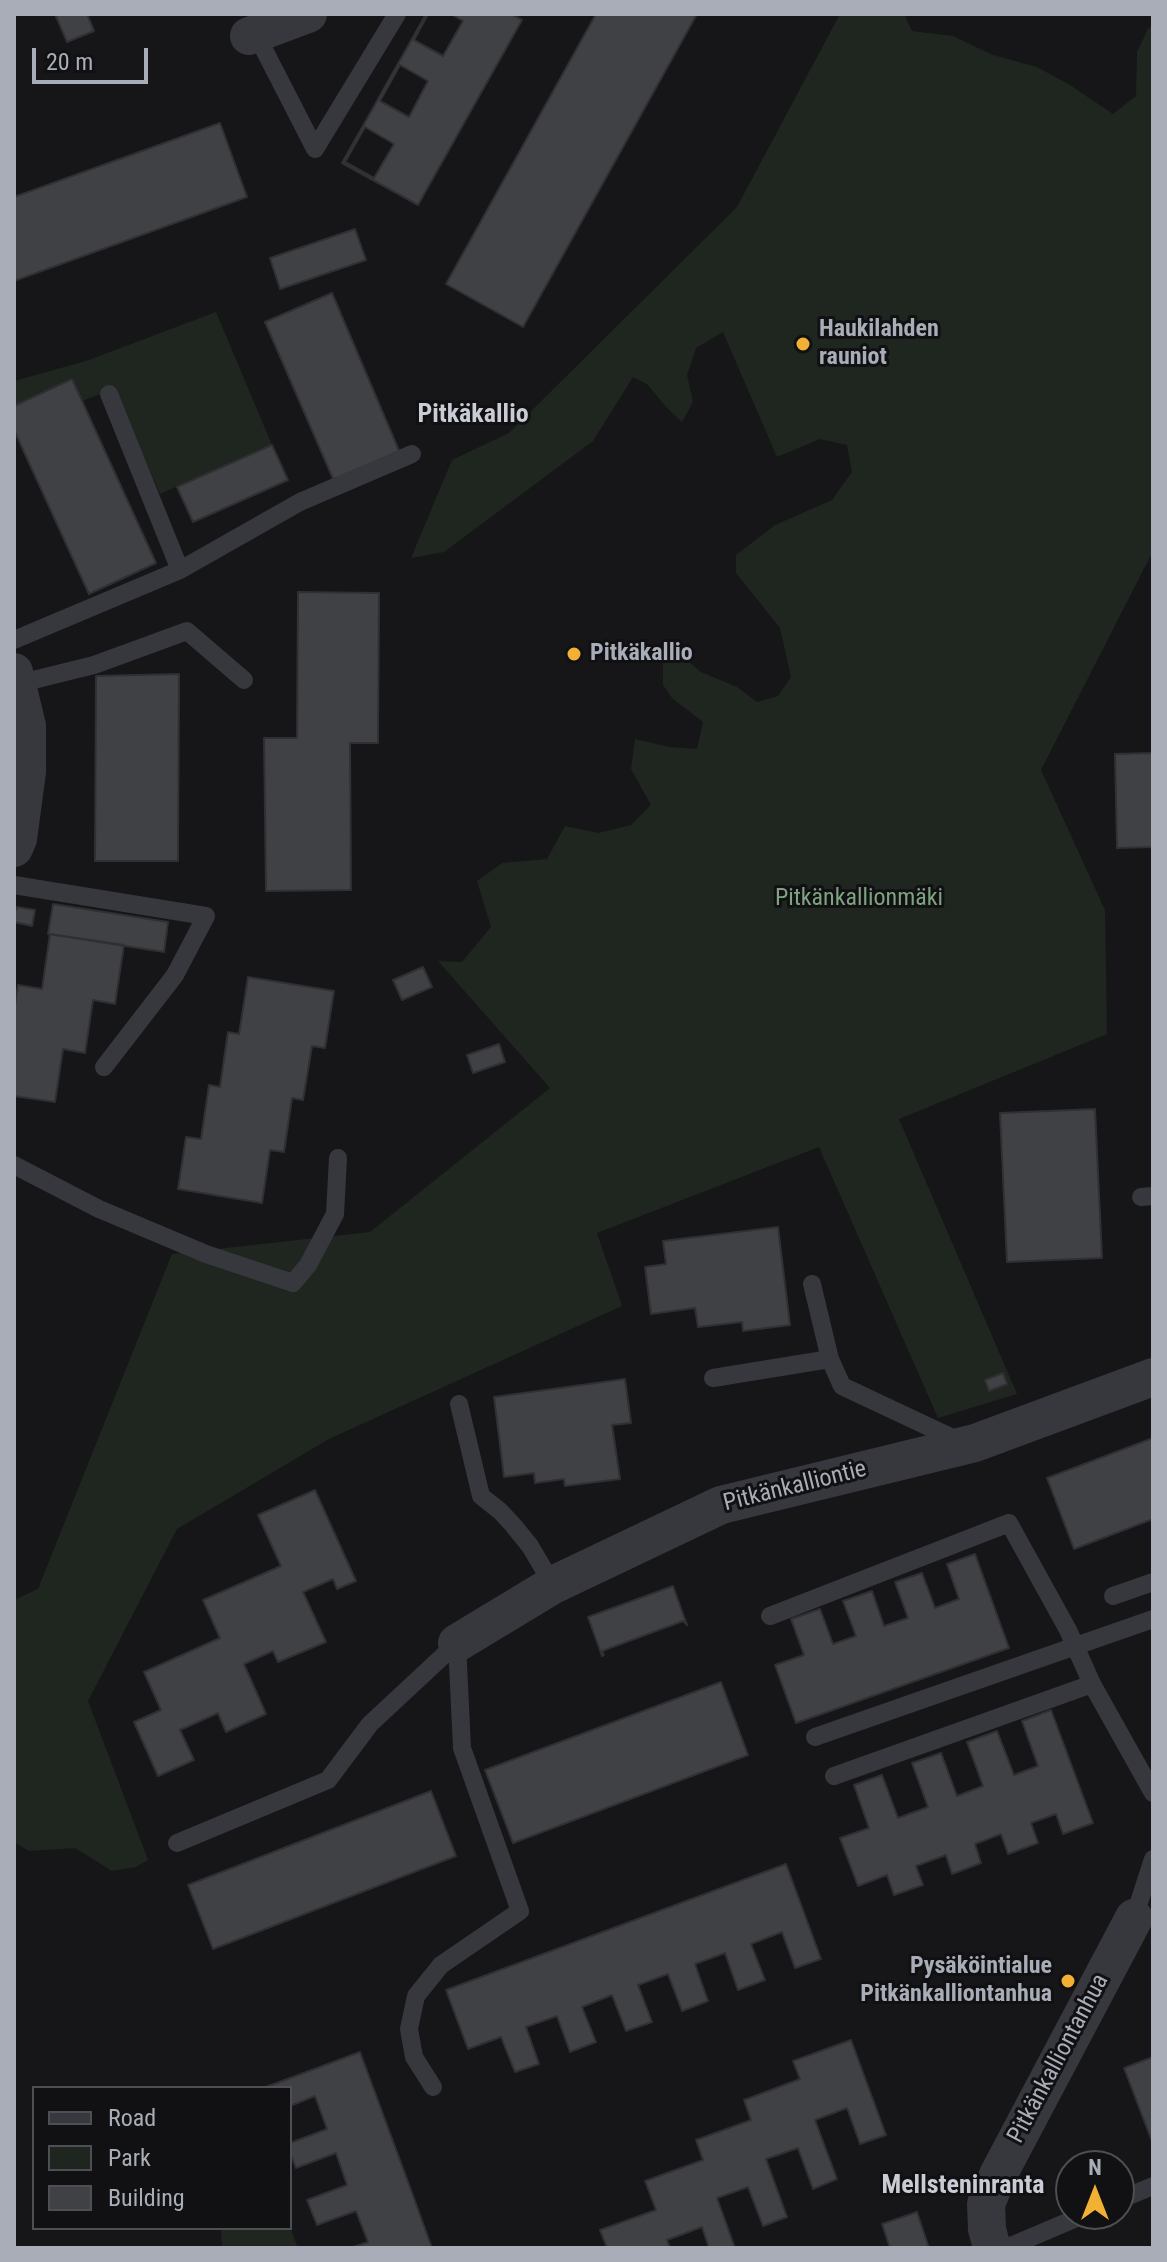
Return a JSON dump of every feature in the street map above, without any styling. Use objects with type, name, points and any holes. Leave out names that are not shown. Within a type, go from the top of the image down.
[{"type":"street","points":[[14,848],[18,839],[27,772],[27,726],[16,678]]},
{"type":"street","name":"Pitkänkalliontie","points":[[457,1643],[553,1585],[721,1505],[966,1445],[1153,1377]]},
{"type":"street","name":"Pitkänkalliontanhua","points":[[992,2248],[986,2204],[998,2175],[1134,1918]]},
{"type":"lane","points":[[271,25],[315,149],[397,14]]},
{"type":"lane","points":[[109,394],[180,570]]},
{"type":"lane","points":[[14,640],[180,570],[300,502],[412,454]]},
{"type":"lane","points":[[16,678],[94,665],[187,631],[244,680]]},
{"type":"lane","points":[[14,885],[206,916],[175,975],[104,1067]]},
{"type":"lane","points":[[14,1165],[99,1209],[193,1249],[293,1283],[308,1265],[335,1214],[338,1158]]},
{"type":"lane","points":[[812,1284],[830,1359],[842,1386],[966,1445]]},
{"type":"lane","points":[[713,1378],[830,1359]]},
{"type":"lane","points":[[459,1404],[481,1496],[513,1525],[530,1546],[553,1585]]},
{"type":"lane","points":[[770,1616],[1009,1523],[1076,1647],[1092,1684],[1153,1793]]},
{"type":"lane","points":[[1113,1596],[1153,1582]]},
{"type":"lane","points":[[815,1737],[1153,1619]]},
{"type":"lane","points":[[177,1843],[328,1780],[370,1724],[457,1643]]},
{"type":"lane","points":[[433,2087],[414,2057],[409,2029],[416,1996],[441,1965],[520,1911],[462,1748],[457,1643]]},
{"type":"lane","points":[[834,1776],[1092,1684]]},
{"type":"lane","points":[[1134,1918],[1153,1859]]},
{"type":"lane","points":[[1006,2248],[1055,2227]]},
{"type":"green space","name":"Pitkänkallionmäki","points":[[840,14],[904,14],[912,31],[953,36],[993,55],[1037,67],[1113,114],[1136,96],[1137,52],[1153,25],[1153,551],[1041,770],[1105,910],[1107,1034],[899,1119],[1017,1394],[938,1418],[819,1147],[597,1233],[622,1306],[329,1439],[177,1529],[88,1701],[148,1860],[136,1867],[112,1871],[75,1848],[29,1851],[14,1842],[14,1600],[38,1589],[172,1254],[370,1232],[550,1088],[438,961],[462,962],[491,927],[477,881],[502,863],[547,859],[565,826],[598,833],[631,825],[651,805],[631,769],[635,739],[669,747],[697,749],[703,722],[672,698],[663,685],[663,661],[677,652],[701,672],[737,687],[757,702],[778,696],[791,677],[780,628],[736,573],[736,555],[775,525],[832,500],[852,472],[847,445],[820,439],[777,457],[723,332],[696,348],[687,375],[693,402],[682,422],[647,384],[633,377],[593,441],[444,552],[411,558],[452,460],[509,433],[737,207]]},
{"type":"green space","points":[[216,312],[272,445],[160,494],[114,389],[82,401],[72,380],[14,406],[14,381],[86,361]]},
{"type":"green space","points":[[221,2230],[291,2230],[298,2248],[222,2248]]},
{"type":"building","points":[[55,14],[87,14],[94,31],[67,42]]},
{"type":"building","points":[[426,14],[414,40],[443,56],[463,21],[451,14],[511,14],[522,20],[418,205],[342,163]],"holes":[[[400,65],[428,81],[409,117],[380,101]],[[365,127],[394,144],[374,178],[345,162]]]},
{"type":"building","points":[[596,14],[697,14],[523,327],[446,284]]},
{"type":"building","points":[[220,123],[247,197],[14,281],[14,197]]},
{"type":"building","points":[[355,229],[366,260],[280,289],[270,258]]},
{"type":"building","points":[[332,293],[400,453],[334,481],[265,322]]},
{"type":"building","points":[[72,379],[156,563],[89,594],[14,430],[14,406]]},
{"type":"building","points":[[272,445],[288,480],[193,522],[177,487]]},
{"type":"building","points":[[298,592],[379,593],[378,743],[350,743],[351,890],[266,891],[264,738],[297,738]]},
{"type":"building","points":[[179,674],[178,861],[95,861],[96,676]]},
{"type":"building","points":[[1153,753],[1153,847],[1117,848],[1115,754]]},
{"type":"building","points":[[53,904],[168,922],[164,952],[48,934]]},
{"type":"building","points":[[17,907],[35,910],[32,926],[14,922]]},
{"type":"building","points":[[50,934],[124,945],[115,1004],[93,1000],[85,1053],[63,1049],[55,1102],[14,1096],[14,1012],[18,985],[42,989]]},
{"type":"building","points":[[423,967],[432,987],[402,1000],[393,980]]},
{"type":"building","points":[[248,977],[334,991],[325,1048],[312,1046],[303,1100],[292,1098],[284,1152],[270,1150],[262,1203],[178,1189],[186,1137],[201,1139],[209,1085],[220,1087],[228,1032],[239,1034]]},
{"type":"building","points":[[499,1044],[505,1062],[473,1073],[467,1055]]},
{"type":"building","points":[[1095,1109],[1102,1258],[1007,1262],[1000,1113]]},
{"type":"building","points":[[778,1227],[790,1325],[743,1331],[742,1322],[698,1327],[695,1308],[651,1314],[645,1267],[666,1264],[663,1241]]},
{"type":"building","points":[[1003,1373],[1007,1384],[989,1391],[985,1380]]},
{"type":"building","points":[[625,1379],[631,1423],[612,1425],[620,1479],[565,1486],[564,1479],[535,1483],[534,1473],[504,1477],[494,1397]]},
{"type":"building","points":[[1153,1438],[1153,1519],[1074,1549],[1047,1478]]},
{"type":"building","points":[[315,1490],[356,1581],[337,1589],[333,1579],[303,1592],[326,1642],[278,1662],[273,1651],[244,1664],[266,1714],[226,1732],[218,1713],[180,1730],[194,1760],[158,1776],[134,1722],[161,1710],[144,1672],[220,1638],[203,1600],[281,1566],[258,1515]]},
{"type":"building","points":[[975,1554],[1009,1648],[796,1723],[775,1665],[804,1655],[791,1619],[820,1609],[833,1644],[856,1636],[843,1601],[872,1591],[884,1626],[908,1618],[895,1582],[922,1573],[935,1608],[959,1599],[947,1564]]},
{"type":"building","points":[[673,1586],[687,1625],[683,1621],[602,1651],[602,1656],[588,1617]]},
{"type":"building","points":[[721,1682],[748,1755],[513,1843],[485,1770]]},
{"type":"building","points":[[1051,1710],[1093,1823],[1063,1834],[1056,1814],[1031,1823],[1038,1843],[1008,1854],[1001,1834],[975,1844],[981,1863],[952,1874],[946,1855],[916,1866],[923,1885],[894,1895],[887,1875],[858,1886],[840,1838],[869,1828],[854,1785],[882,1775],[898,1818],[928,1807],[912,1763],[941,1753],[957,1796],[983,1786],[967,1742],[997,1731],[1014,1775],[1038,1766],[1022,1721]]},
{"type":"building","points":[[431,1791],[456,1856],[213,1949],[188,1885]]},
{"type":"building","points":[[786,1864],[821,1959],[795,1968],[782,1932],[751,1944],[765,1980],[738,1990],[725,1953],[695,1964],[708,2001],[682,2011],[668,1974],[638,1985],[652,2022],[626,2031],[612,1995],[582,2007],[596,2042],[570,2052],[557,2016],[526,2027],[539,2064],[515,2072],[501,2037],[468,2049],[446,1990]]},
{"type":"building","points":[[851,2040],[886,2135],[860,2144],[847,2108],[815,2120],[837,2179],[813,2189],[798,2148],[766,2159],[787,2217],[763,2226],[748,2187],[717,2198],[735,2248],[709,2248],[702,2227],[667,2240],[670,2248],[607,2248],[600,2230],[656,2210],[645,2181],[703,2160],[696,2140],[751,2120],[744,2100],[800,2079],[793,2061]]},
{"type":"building","points":[[360,2052],[432,2248],[350,2248],[368,2242],[356,2211],[317,2225],[307,2200],[347,2185],[336,2153],[296,2168],[292,2158],[292,2142],[327,2129],[315,2096],[292,2105],[292,2086],[269,2086]]},
{"type":"building","points":[[1153,2057],[1153,2144],[1124,2068]]},
{"type":"building","points":[[917,2212],[929,2248],[890,2248],[882,2224]]},
{"type":"place","name":"Haukilahden rauniot","points":[[803,344]]},
{"type":"place","name":"Pitkäkallio","points":[[574,654]]},
{"type":"place","name":"Pysäköintialue Pitkänkalliontanhua","points":[[1068,1981]]},
{"type":"district","name":"Pitkäkallio","points":[[473,415]]},
{"type":"district","name":"Mellsteninranta","points":[[963,2186]]}]
